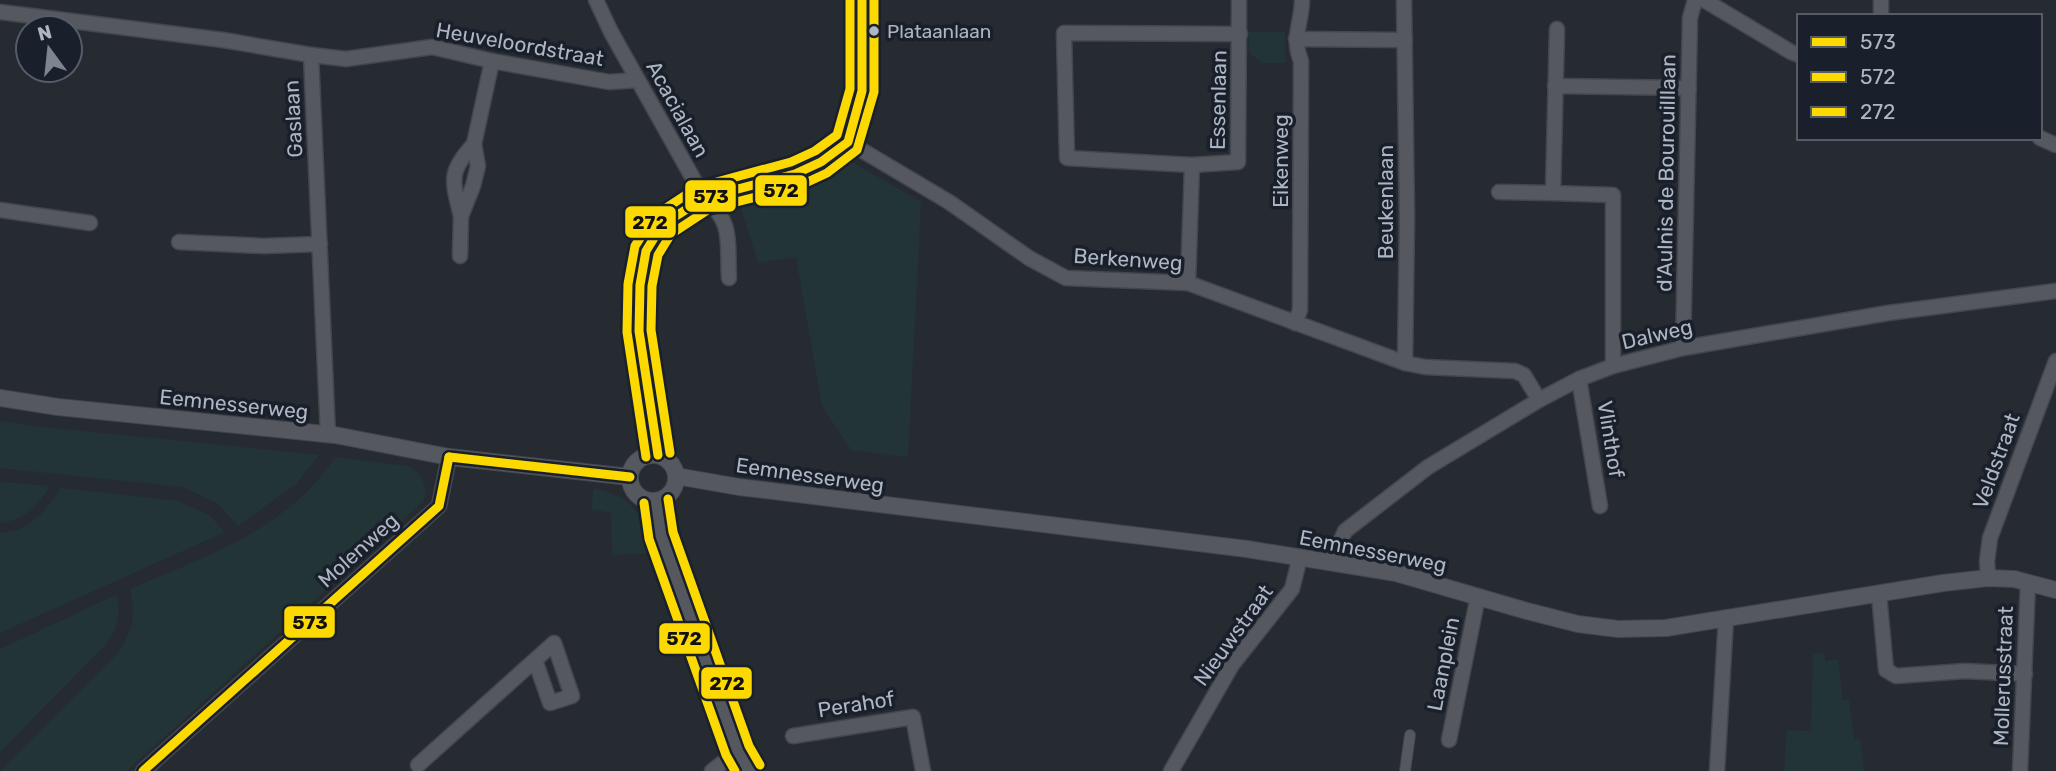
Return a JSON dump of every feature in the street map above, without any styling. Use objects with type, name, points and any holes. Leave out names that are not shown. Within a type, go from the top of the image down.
[{"type":"street","name":"Acacialaan","points":[[596,0],[704,198],[719,210],[726,224],[729,278]]},
{"type":"street","points":[[658,455],[639,331],[640,285],[646,251],[662,225],[704,198],[795,174],[821,162],[848,142],[862,91],[862,0]]},
{"type":"street","name":"Essenlaan","points":[[1188,283],[1192,165],[1238,162],[1239,0]]},
{"type":"street","name":"Eikenweg","points":[[1295,323],[1300,310],[1301,75],[1301,61],[1296,49],[1296,29],[1302,13],[1302,0]]},
{"type":"street","name":"Beukenlaan","points":[[1404,0],[1407,218],[1405,363]]},
{"type":"street","name":"d'Aulnis de Bourouilllaan","points":[[1683,348],[1690,18],[1695,0]]},
{"type":"street","points":[[1704,0],[1797,54]]},
{"type":"street","name":"Gaslaan","points":[[0,12],[223,40],[311,55],[328,435]]},
{"type":"street","points":[[1553,193],[1557,29]]},
{"type":"street","points":[[1192,165],[1068,158],[1064,33],[1240,34]]},
{"type":"street","points":[[1296,39],[1405,40]]},
{"type":"street","name":"Heuveloordstraat","points":[[311,55],[346,59],[432,47],[609,82],[638,80]]},
{"type":"street","points":[[460,256],[461,215],[478,166],[474,144],[492,61]]},
{"type":"street","points":[[1555,86],[1689,88]]},
{"type":"street","name":"Berkenweg","points":[[848,142],[948,202],[1029,258],[1066,278],[1188,283],[1405,363],[1425,367],[1515,370],[1524,375],[1539,400]]},
{"type":"street","points":[[1499,192],[1613,195],[1613,366]]},
{"type":"street","points":[[0,210],[90,223]]},
{"type":"street","points":[[179,242],[264,246],[320,244]]},
{"type":"street","name":"Dalweg","points":[[1331,562],[1345,530],[1428,467],[1539,400],[1579,379],[1613,366],[1683,348],[1888,313],[2056,291]]},
{"type":"street","name":"Veldstraat","points":[[1988,578],[1990,538],[2056,361]]},
{"type":"street","name":"Vlinthof","points":[[1579,379],[1600,506]]},
{"type":"street","name":"Eemnesserweg","points":[[0,398],[58,407],[328,435],[449,457],[630,477]]},
{"type":"street","points":[[648,455],[658,455],[671,463],[676,476],[676,483],[669,495],[656,501],[641,497],[635,492],[630,477],[639,459],[648,455]]},
{"type":"street","name":"Molenweg","points":[[143,771],[439,506],[449,457]]},
{"type":"street","name":"Eemnesserweg","points":[[676,476],[739,487],[1331,562],[1396,573],[1578,624],[1618,629],[1667,628],[1988,578],[2014,579],[2056,590]]},
{"type":"street","points":[[656,501],[661,536],[738,751],[748,771]]},
{"type":"street","name":"Nieuwstraat","points":[[1171,771],[1232,665],[1292,589],[1300,557]]},
{"type":"street","name":"Mollerusstraat","points":[[2020,771],[2028,583]]},
{"type":"street","points":[[1879,594],[1886,670],[1896,676],[1965,671],[2025,674]]},
{"type":"street","name":"Laanplein","points":[[1449,740],[1478,596]]},
{"type":"street","points":[[1717,771],[1726,618]]},
{"type":"street","points":[[418,769],[535,660]]},
{"type":"street","name":"Perahof","points":[[793,736],[913,717],[923,771]]},
{"type":"street","name":"Laanplein","points":[[1405,771],[1410,735]]},
{"type":"street","points":[[712,771],[738,751]]},
{"type":"shaded area","points":[[1248,32],[1285,32],[1285,63],[1261,63],[1249,52]]},
{"type":"shaded area","points":[[847,159],[921,202],[908,457],[851,450],[822,406],[796,257],[758,263],[739,202],[811,181],[837,168]]},
{"type":"shaded area","points":[[0,421],[319,455],[296,484],[238,526],[218,504],[183,487],[0,468]]},
{"type":"shaded area","points":[[335,457],[408,466],[423,480],[424,501],[127,771],[0,771],[119,652],[132,622],[130,589],[215,552],[269,522],[316,482]]},
{"type":"shaded area","points":[[0,482],[50,486],[29,511],[9,522],[0,523]]},
{"type":"shaded area","points":[[61,488],[179,501],[209,515],[225,532],[0,633],[0,533],[20,529],[28,524],[43,512]]},
{"type":"shaded area","points":[[594,488],[620,497],[635,509],[652,553],[612,555],[611,513],[591,509]]},
{"type":"shaded area","points":[[116,595],[118,620],[107,643],[0,752],[0,649]]},
{"type":"shaded area","points":[[1825,653],[1825,661],[1838,659],[1843,700],[1849,700],[1854,739],[1860,739],[1864,771],[1784,771],[1787,730],[1811,731],[1813,654]]},
{"type":"transit line","name":"272","points":[[646,457],[627,332],[628,284],[635,246],[654,216],[698,187],[791,162],[815,151],[837,135],[850,89],[850,0]]},
{"type":"transit line","name":"573","points":[[658,455],[639,331],[640,285],[646,251],[662,225],[704,198],[795,174],[821,162],[848,142],[862,91],[862,0]]},
{"type":"transit line","name":"572","points":[[670,453],[651,330],[652,286],[658,255],[671,234],[709,209],[799,186],[827,173],[857,150],[874,92],[874,0]]},
{"type":"transit line","name":"573","points":[[449,457],[630,477]]},
{"type":"transit line","name":"573","points":[[143,771],[439,506],[449,457]]},
{"type":"transit line","name":"272","points":[[668,499],[673,532],[749,746],[760,765]]},
{"type":"transit line","name":"572","points":[[644,503],[649,539],[726,755],[735,771]]},
{"type":"place","name":"Plataanlaan","points":[[874,31]]}]
